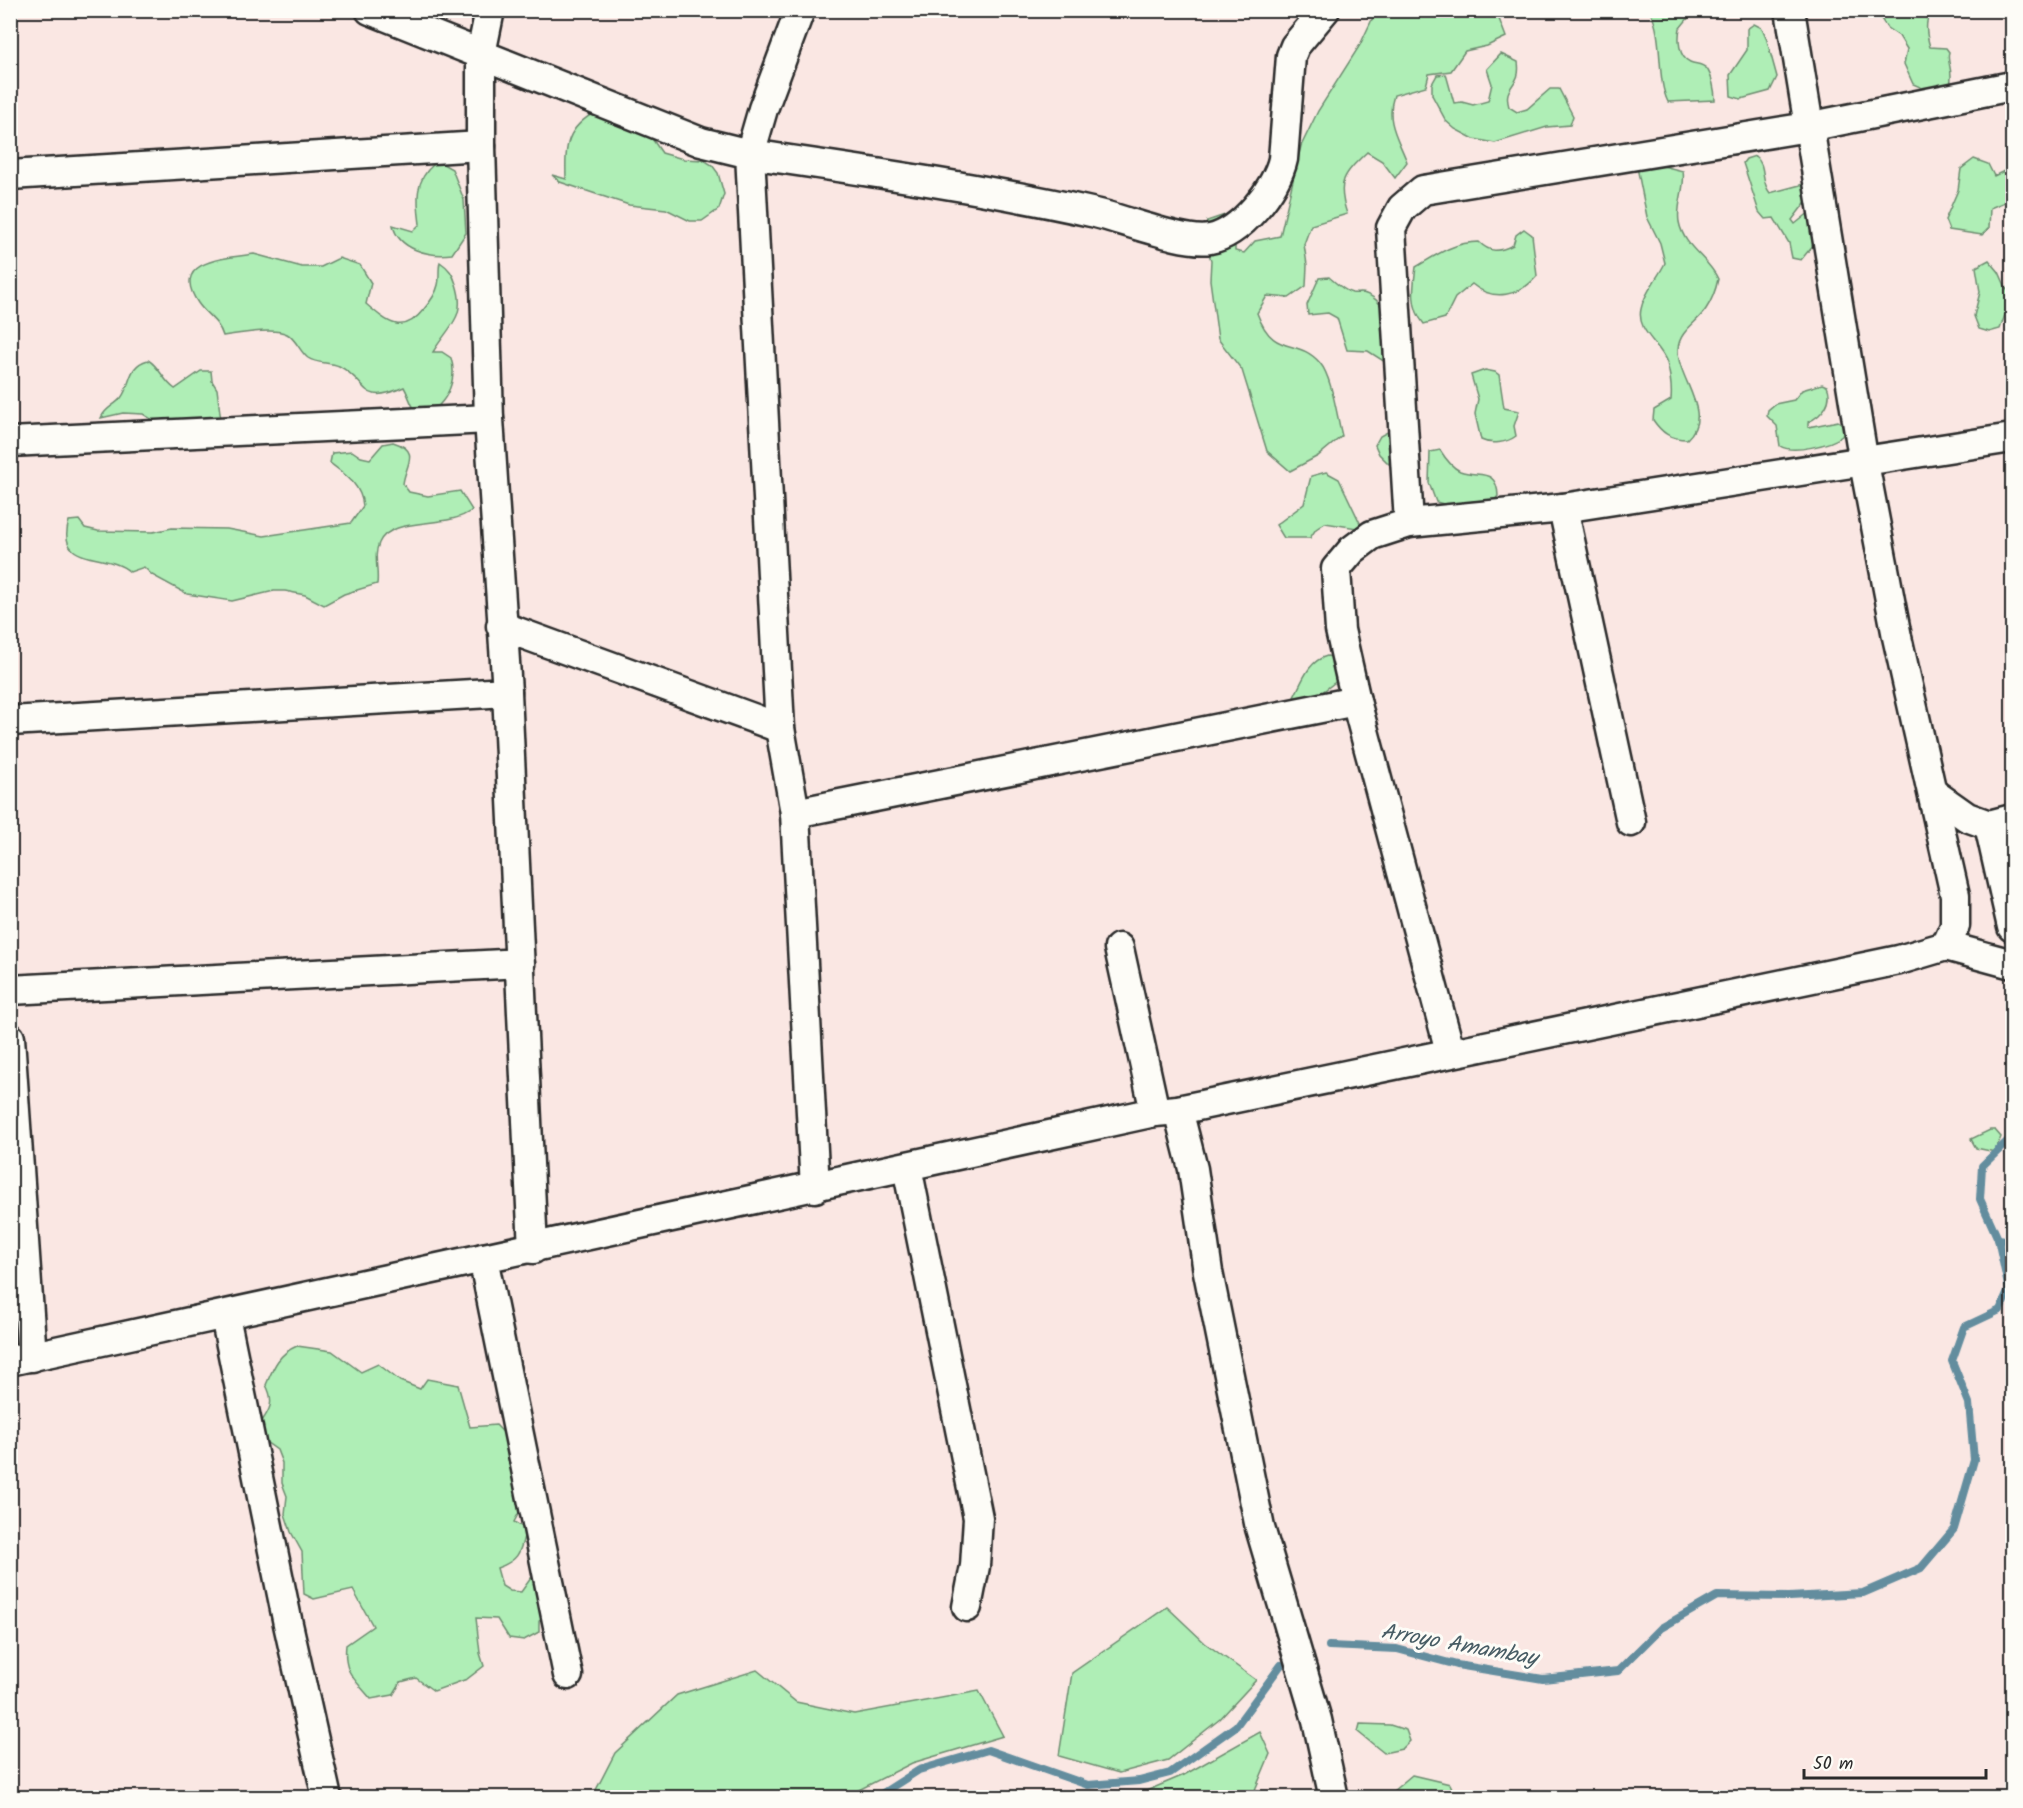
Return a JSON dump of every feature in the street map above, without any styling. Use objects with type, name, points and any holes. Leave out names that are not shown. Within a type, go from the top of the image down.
[{"type":"street","points":[[370,10],[701,142],[750,154],[997,192],[1095,212],[1187,240],[1208,240],[1223,236],[1243,222],[1278,174],[1283,159],[1291,56],[1295,46],[1325,10]]},
{"type":"street","points":[[490,10],[481,54],[481,146],[489,419],[507,692],[533,1249]]},
{"type":"street","points":[[800,10],[763,109],[750,154],[780,728],[795,813],[815,1188]]},
{"type":"street","points":[[1790,10],[1864,463],[1897,637],[1955,895],[1955,926],[1946,946]]},
{"type":"street","points":[[1409,523],[1391,228],[1402,208],[1422,190],[1808,127],[2013,86]]},
{"type":"street","points":[[10,175],[481,146]]},
{"type":"street","points":[[10,442],[489,419]]},
{"type":"street","points":[[1450,1051],[1356,701],[1340,630],[1336,569],[1352,550],[1372,535],[1409,523],[1563,508],[1864,463],[2013,438]]},
{"type":"street","points":[[1563,508],[1631,822]]},
{"type":"street","points":[[501,626],[780,728]]},
{"type":"street","points":[[10,721],[507,692]]},
{"type":"street","points":[[795,813],[1356,701]]},
{"type":"street","points":[[1933,793],[1968,817],[2001,822],[2013,927]]},
{"type":"street","points":[[10,1038],[21,1359],[1167,1111],[1899,960],[1946,946],[2013,964]]},
{"type":"street","points":[[1119,948],[1167,1111],[1193,1169],[1208,1272],[1260,1528],[1317,1720],[1334,1797]]},
{"type":"street","points":[[10,990],[520,963]]},
{"type":"street","points":[[907,1167],[978,1518],[975,1566],[967,1607]]},
{"type":"street","points":[[483,1258],[568,1675]]},
{"type":"street","points":[[225,1316],[288,1624],[327,1797]]},
{"type":"green space","points":[[1376,11],[1496,11],[1506,37],[1487,46],[1465,51],[1451,71],[1429,74],[1426,86],[1394,95],[1392,122],[1407,162],[1395,178],[1382,161],[1367,152],[1359,160],[1344,179],[1342,186],[1347,214],[1311,225],[1304,244],[1307,265],[1306,286],[1289,298],[1267,296],[1257,313],[1264,327],[1278,342],[1303,350],[1320,363],[1331,387],[1342,436],[1318,456],[1290,471],[1267,451],[1242,370],[1218,339],[1210,280],[1211,260],[1205,241],[1207,221],[1225,215],[1235,230],[1235,251],[1244,253],[1255,241],[1280,236],[1301,146],[1318,111],[1360,45]]},
{"type":"green space","points":[[1650,11],[1694,11],[1680,28],[1680,47],[1686,60],[1703,65],[1707,69],[1713,84],[1715,100],[1668,102],[1662,81],[1657,33]]},
{"type":"green space","points":[[1876,11],[1926,11],[1930,14],[1927,35],[1930,47],[1946,48],[1949,52],[1950,86],[1927,90],[1913,84],[1904,64],[1907,49],[1899,36],[1887,28]]},
{"type":"green space","points":[[1754,24],[1762,28],[1766,37],[1777,77],[1770,91],[1741,99],[1731,96],[1730,75],[1747,50],[1747,29]]},
{"type":"green space","points":[[1501,54],[1518,62],[1517,77],[1508,94],[1509,107],[1517,112],[1527,109],[1550,89],[1559,89],[1573,116],[1570,125],[1547,127],[1495,143],[1474,139],[1455,129],[1446,121],[1432,95],[1432,84],[1437,75],[1446,74],[1454,103],[1462,102],[1473,105],[1488,101],[1492,84],[1487,69]]},
{"type":"green space","points":[[597,111],[644,127],[662,153],[683,159],[704,160],[712,165],[718,173],[724,194],[719,209],[702,221],[690,221],[666,209],[629,205],[560,182],[552,175],[566,179],[567,147],[573,131]]},
{"type":"green space","points":[[1755,156],[1761,164],[1765,184],[1770,193],[1804,184],[1808,199],[1792,220],[1795,224],[1815,208],[1814,244],[1801,260],[1792,258],[1789,243],[1774,218],[1765,219],[1759,212],[1743,163],[1746,159]]},
{"type":"green space","points":[[1974,159],[1988,164],[1994,176],[2012,167],[2012,199],[1990,208],[1989,228],[1982,235],[1949,230],[1945,220],[1958,190],[1961,169]]},
{"type":"green space","points":[[1655,161],[1663,166],[1683,171],[1679,222],[1686,239],[1714,271],[1718,279],[1708,306],[1685,332],[1679,343],[1679,360],[1693,395],[1697,418],[1695,429],[1687,439],[1667,434],[1653,420],[1654,410],[1671,400],[1670,382],[1664,356],[1645,331],[1640,317],[1645,297],[1665,263],[1660,243],[1647,217],[1637,167]]},
{"type":"green space","points":[[434,164],[443,164],[452,169],[464,200],[466,233],[452,254],[425,253],[416,250],[401,240],[393,225],[413,231],[420,224],[418,192],[423,177]]},
{"type":"green space","points":[[1524,229],[1532,235],[1537,276],[1530,283],[1514,292],[1497,295],[1480,290],[1472,284],[1455,298],[1445,318],[1424,324],[1416,311],[1415,304],[1416,267],[1461,244],[1479,242],[1491,250],[1503,249],[1513,245],[1516,235]]},
{"type":"green space","points":[[254,254],[302,267],[321,267],[339,258],[360,265],[371,283],[366,304],[381,317],[395,324],[409,322],[431,301],[438,285],[440,262],[443,264],[455,280],[459,305],[455,321],[433,352],[442,352],[451,358],[453,367],[451,385],[442,401],[436,408],[419,415],[404,387],[390,392],[372,393],[339,366],[308,358],[290,336],[281,332],[223,336],[219,326],[198,303],[191,289],[191,278],[196,270],[205,264],[229,257]]},
{"type":"green space","points":[[1989,260],[1999,272],[2007,290],[2012,292],[2012,311],[2005,315],[2000,329],[1989,332],[1979,329],[1974,316],[1980,292],[1976,267]]},
{"type":"green space","points":[[1329,277],[1346,290],[1366,294],[1381,305],[1387,334],[1385,362],[1368,351],[1347,350],[1337,318],[1328,313],[1308,315],[1307,305],[1319,278]]},
{"type":"green space","points":[[148,360],[175,389],[201,371],[211,371],[212,381],[217,389],[221,421],[161,425],[143,414],[123,413],[101,418],[121,398],[136,366]]},
{"type":"green space","points":[[1485,370],[1499,375],[1504,408],[1519,411],[1514,426],[1516,436],[1504,442],[1494,443],[1481,440],[1475,414],[1478,399],[1471,375]]},
{"type":"green space","points":[[1822,384],[1827,386],[1829,392],[1828,402],[1818,416],[1808,422],[1808,427],[1838,421],[1846,427],[1842,436],[1802,449],[1780,446],[1777,426],[1767,416],[1768,410],[1775,404],[1794,400],[1802,390]]},
{"type":"green space","points":[[1393,429],[1392,467],[1379,454],[1375,445],[1380,436]]},
{"type":"green space","points":[[393,442],[402,446],[409,454],[410,459],[403,484],[409,492],[428,496],[460,491],[472,510],[449,520],[407,526],[385,534],[377,548],[377,584],[344,594],[324,605],[305,595],[285,591],[274,591],[232,601],[187,594],[152,575],[144,567],[130,572],[120,566],[76,552],[70,546],[67,536],[69,521],[79,520],[85,528],[98,531],[153,532],[172,528],[227,529],[264,536],[351,523],[363,506],[362,499],[352,481],[330,463],[332,453],[352,451],[361,457],[370,459],[383,444]]},
{"type":"green space","points":[[1440,450],[1448,462],[1460,471],[1490,477],[1497,487],[1498,496],[1494,501],[1480,500],[1451,504],[1436,502],[1429,483],[1430,452]]},
{"type":"green space","points":[[1326,472],[1339,479],[1361,525],[1357,528],[1325,523],[1316,529],[1310,538],[1284,538],[1276,525],[1304,504],[1311,476]]},
{"type":"green space","points":[[1327,656],[1332,657],[1338,680],[1313,699],[1296,701],[1294,697],[1310,667]]},
{"type":"green space","points":[[1995,1130],[2001,1137],[1995,1152],[1976,1148],[1971,1139]]},
{"type":"green space","points":[[297,1346],[332,1351],[361,1372],[378,1364],[400,1381],[420,1389],[427,1379],[458,1385],[470,1427],[496,1425],[530,1460],[532,1488],[514,1522],[526,1529],[522,1544],[515,1558],[497,1568],[502,1586],[510,1591],[521,1592],[531,1578],[556,1578],[552,1611],[539,1621],[539,1632],[524,1640],[509,1638],[497,1619],[476,1618],[480,1653],[484,1666],[467,1679],[434,1691],[416,1678],[401,1682],[393,1695],[371,1699],[360,1686],[348,1669],[346,1645],[373,1626],[353,1590],[314,1599],[304,1594],[302,1552],[291,1532],[285,1514],[287,1496],[282,1483],[282,1463],[277,1450],[266,1442],[260,1424],[270,1406],[271,1401],[266,1385],[271,1373],[281,1357]]},
{"type":"green space","points":[[1167,1607],[1205,1643],[1256,1680],[1220,1719],[1168,1760],[1119,1773],[1059,1756],[1072,1673]]},
{"type":"green space","points":[[757,1670],[796,1702],[854,1714],[979,1691],[1003,1736],[912,1763],[845,1797],[603,1798],[596,1790],[615,1753],[677,1695]]},
{"type":"green space","points":[[1360,1724],[1390,1725],[1406,1730],[1410,1741],[1402,1749],[1384,1753],[1358,1732]]},
{"type":"green space","points":[[1260,1732],[1270,1754],[1252,1797],[1132,1797],[1184,1775]]},
{"type":"green space","points":[[1412,1775],[1450,1784],[1456,1797],[1386,1797]]},
{"type":"waterway","name":"Arroyo Amambay","points":[[1329,1646],[1397,1649],[1457,1665],[1543,1679],[1618,1671],[1661,1628],[1717,1596],[1789,1597],[1863,1593],[1921,1568],[1954,1529],[1974,1460],[1969,1403],[1952,1361],[1964,1327],[2000,1310],[2009,1290],[1998,1239],[1980,1199],[1982,1166],[2012,1137]]},
{"type":"waterway","points":[[1998,1239],[2012,1241]]},
{"type":"waterway","name":"Arroyo Amambay","points":[[875,1798],[919,1770],[988,1750],[1088,1785],[1139,1781],[1170,1773],[1236,1726],[1281,1665]]}]
